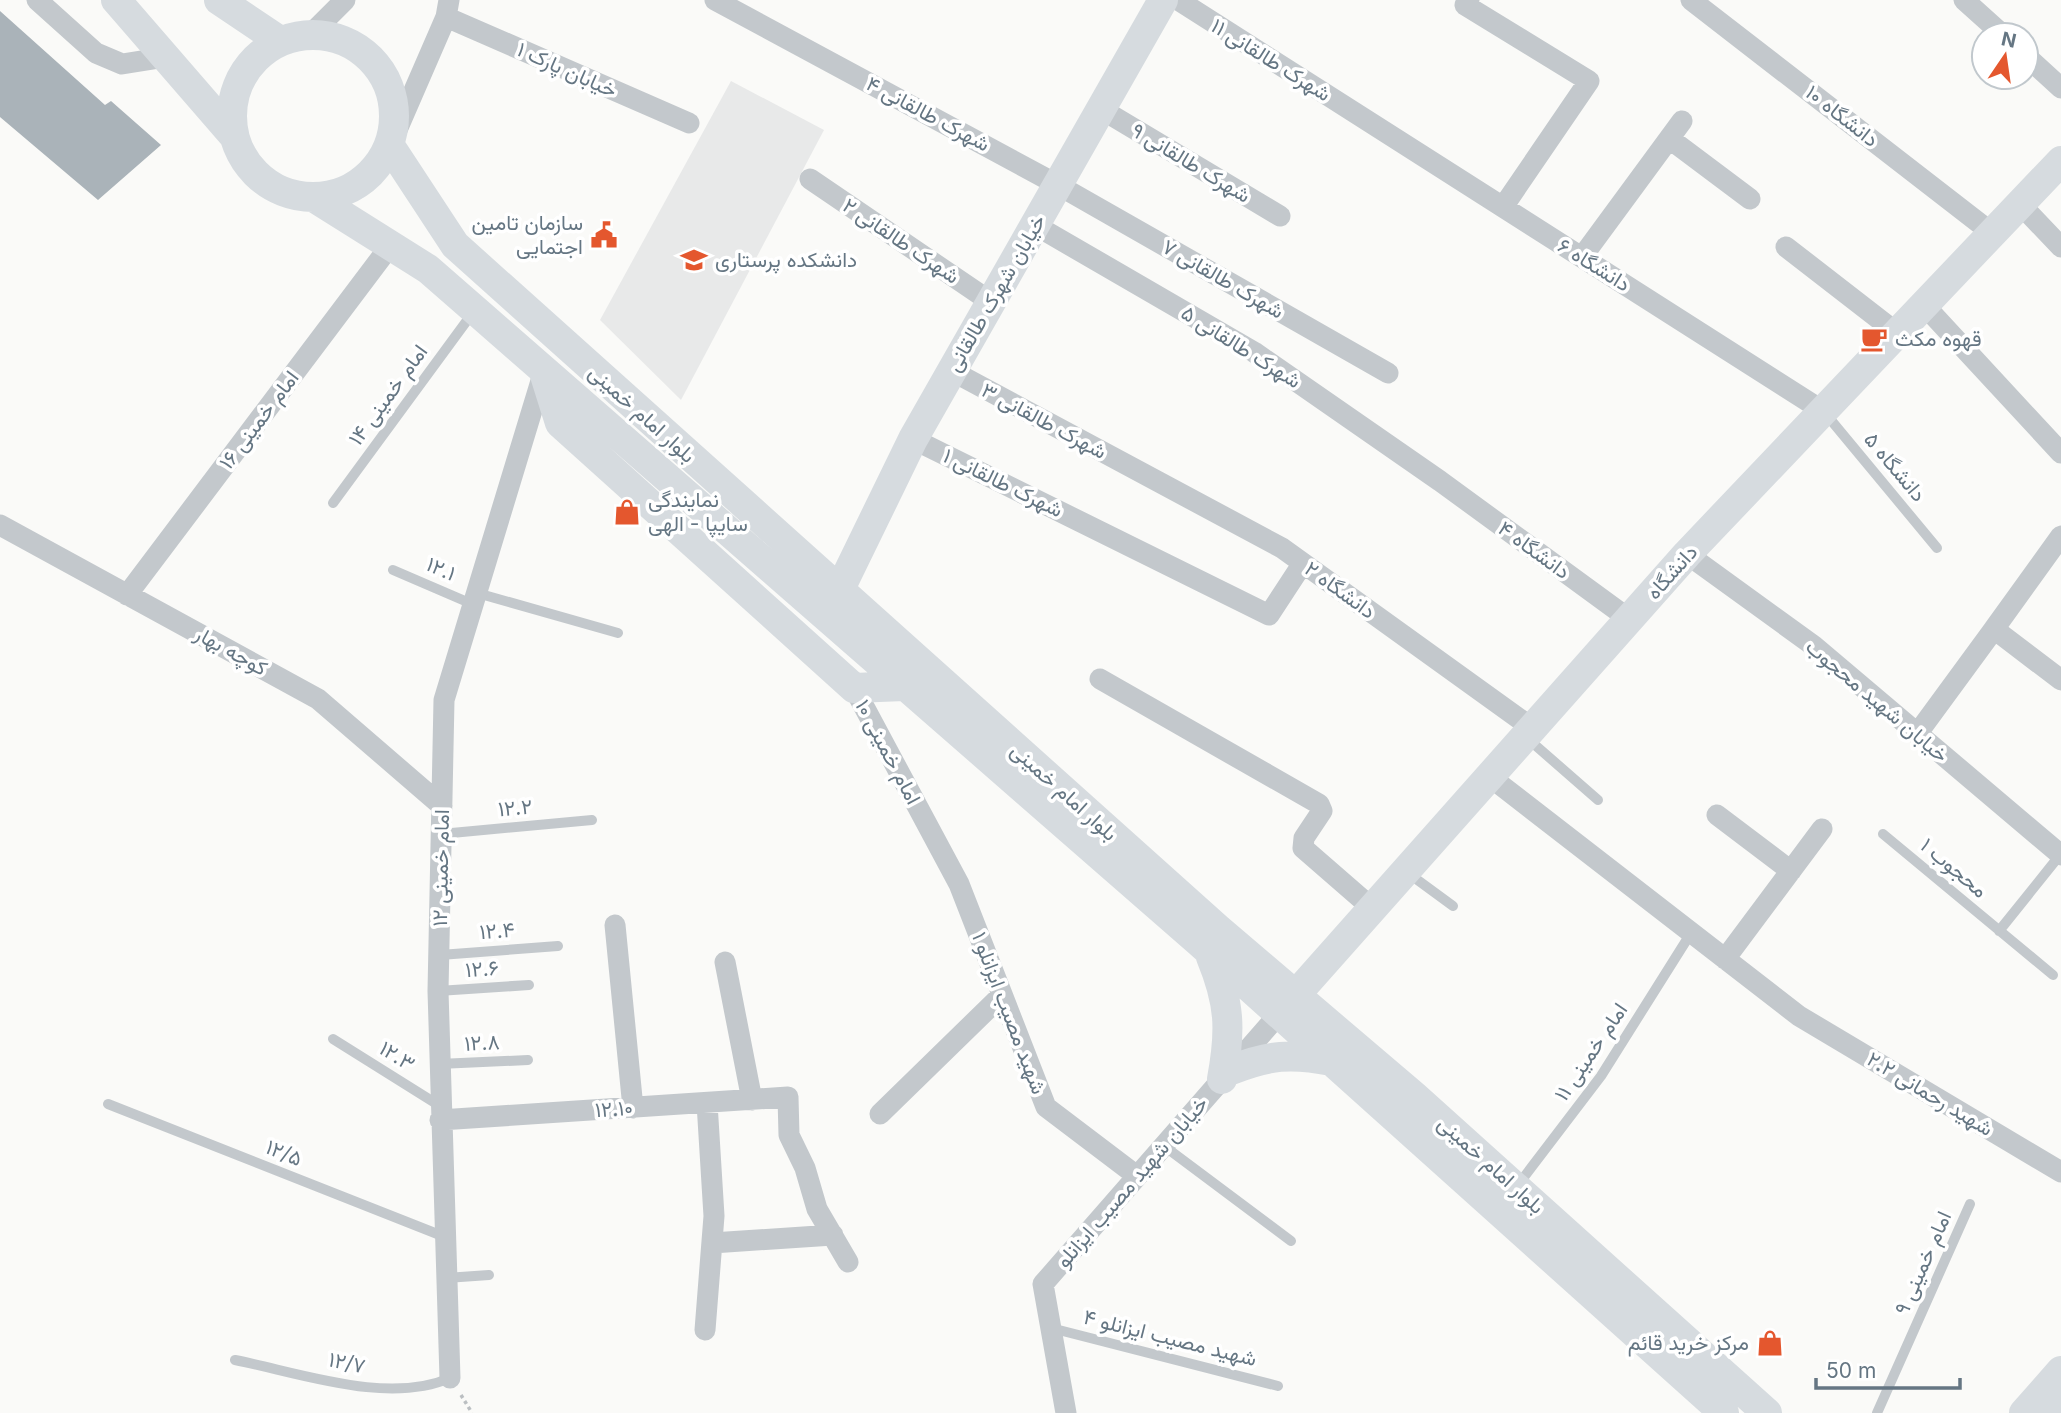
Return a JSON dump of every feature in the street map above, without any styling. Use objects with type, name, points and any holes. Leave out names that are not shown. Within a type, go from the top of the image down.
[{"type":"main road","points":[[117,0],[233,135],[244,160],[263,181],[288,194],[315,198],[346,191],[372,173],[390,146],[395,114],[388,83],[370,57],[343,40],[311,34],[280,41],[256,57],[240,80],[232,107],[233,135]]},
{"type":"main road","points":[[219,0],[280,41]]},
{"type":"main road","name":"خیابان شهرک طالقانی","points":[[822,601],[1163,0]]},
{"type":"main road","name":"بلوار امام خمینی","points":[[390,146],[455,245],[822,601],[904,686],[1209,950],[1287,1004],[1332,1061],[1724,1413]]},
{"type":"main road","name":"دانشگاه","points":[[1287,1004],[1687,554],[2061,161]]},
{"type":"main road","name":"بلوار امام خمینی","points":[[315,198],[428,270],[544,371],[822,601],[1287,1004],[1516,1188],[1767,1413]]},
{"type":"main road","points":[[544,371],[560,422],[854,688],[904,686]]},
{"type":"main road","points":[[783,623],[822,601]]},
{"type":"main road","points":[[1209,950],[1226,991],[1230,1035],[1226,1074],[1263,1058],[1297,1054],[1332,1061]]},
{"type":"main road","points":[[2024,1413],[2061,1371]]},
{"type":"main road","points":[[2053,1413],[2061,1404]]},
{"type":"street","points":[[37,0],[96,53],[122,64],[166,57]]},
{"type":"street","points":[[311,34],[345,0]]},
{"type":"street","name":"شهرک طالقانی ۴","points":[[715,0],[1058,184]]},
{"type":"street","name":"شهرک طالقانی ۱۱","points":[[1178,0],[1365,119]]},
{"type":"street","points":[[1469,0],[1465,5],[1589,81],[1503,207]]},
{"type":"street","name":"دانشگاه ۱۰","points":[[1691,0],[1992,233]]},
{"type":"street","points":[[1964,0],[1987,21]]},
{"type":"street","points":[[390,146],[447,8]]},
{"type":"street","name":"خیابان پارک ۱","points":[[447,8],[689,123]]},
{"type":"street","points":[[2040,69],[2061,88]]},
{"type":"street","name":"شهرک طالقانی ۹","points":[[1101,109],[1280,216]]},
{"type":"street","name":"دانشگاه ۶","points":[[1365,119],[1824,411]]},
{"type":"street","points":[[1582,257],[1682,121]]},
{"type":"street","points":[[1670,139],[1750,199]]},
{"type":"street","name":"شهرک طالقانی ۲","points":[[810,179],[991,303]]},
{"type":"street","name":"شهرک طالقانی ۷","points":[[1058,184],[1388,373]]},
{"type":"street","points":[[2020,204],[2061,247]]},
{"type":"street","name":"شهرک طالقانی ۵","points":[[1035,225],[1254,352],[1440,481]]},
{"type":"street","name":"امام خمینی ۱۶","points":[[127,595],[390,246]]},
{"type":"street","points":[[1786,247],[1897,333]]},
{"type":"street","points":[[1924,304],[2061,453]]},
{"type":"street","name":"امام خمینی ۱۲","points":[[450,1378],[438,991],[444,700],[544,371]]},
{"type":"street","name":"شهرک طالقانی ۳","points":[[952,371],[1136,470]]},
{"type":"street","name":"شهرک طالقانی ۱","points":[[913,439],[1269,615],[1303,563]]},
{"type":"street","name":"دانشگاه ۲","points":[[1136,470],[1282,548],[1529,732]]},
{"type":"street","name":"دانشگاه ۴","points":[[1440,481],[1629,619]]},
{"type":"street","name":"کوچه بهار","points":[[0,525],[317,699],[442,806]]},
{"type":"street","points":[[1917,734],[2061,536]]},
{"type":"street","name":"خیابان شهید محجوب","points":[[1687,554],[1814,646],[2061,855]]},
{"type":"street","points":[[1994,629],[2061,680]]},
{"type":"street","points":[[1100,679],[1319,804],[1322,811],[1304,838],[1303,848],[1373,908]]},
{"type":"street","name":"امام خمینی ۱۰","points":[[854,688],[922,816]]},
{"type":"street","name":"شهید رحمانی ۲.۲","points":[[1489,776],[1799,1016],[2061,1172]]},
{"type":"street","points":[[1717,814],[1791,872]]},
{"type":"street","name":"شهید مصیب ایزانلو ۱","points":[[922,816],[959,884],[1046,1107],[1137,1176]]},
{"type":"street","points":[[1725,959],[1822,829]]},
{"type":"street","points":[[615,925],[633,1108]]},
{"type":"street","points":[[724,962],[752,1100]]},
{"type":"street","points":[[880,1114],[1002,995]]},
{"type":"street","name":"خیابان شهید مصیب ایزانلو","points":[[1066,1413],[1043,1284],[1287,1004]]},
{"type":"street","name":"۱۲.۱۰","points":[[440,1113],[633,1108],[788,1097],[789,1135],[805,1168],[817,1209],[832,1235]]},
{"type":"street","points":[[705,1330],[714,1216],[707,1103]]},
{"type":"street","points":[[712,1243],[832,1235],[848,1262]]},
{"type":"lane","name":"امام خمینی ۱۴","points":[[332,503],[475,310]]},
{"type":"lane","name":"دانشگاه ۵","points":[[1824,411],[1937,548]]},
{"type":"lane","name":"۱۲.۱","points":[[393,570],[475,599],[618,633]]},
{"type":"lane","points":[[1529,732],[1598,800]]},
{"type":"lane","name":"۱۲.۲","points":[[441,834],[592,820]]},
{"type":"lane","name":"محجوب ۱","points":[[1883,834],[2053,975]]},
{"type":"lane","points":[[1999,931],[2061,855]]},
{"type":"lane","points":[[1405,871],[1453,906]]},
{"type":"lane","name":"امام خمینی ۱۱","points":[[1516,1188],[1601,1076],[1691,933]]},
{"type":"lane","name":"۱۲.۴","points":[[440,955],[558,946]]},
{"type":"lane","name":"۱۲.۶","points":[[438,991],[529,985]]},
{"type":"lane","name":"۱۲.۳","points":[[333,1039],[440,1113]]},
{"type":"lane","name":"۱۲.۸","points":[[439,1064],[527,1060]]},
{"type":"lane","name":"۱۲/۵","points":[[108,1104],[445,1237]]},
{"type":"lane","points":[[1164,1146],[1291,1241]]},
{"type":"lane","name":"امام خمینی ۹","points":[[1877,1413],[1970,1204]]},
{"type":"lane","points":[[446,1278],[489,1275]]},
{"type":"lane","name":"شهید مصیب ایزانلو ۴","points":[[1051,1328],[1278,1385]]},
{"type":"lane","name":"۱۲/۷","points":[[235,1360],[381,1390],[429,1387],[450,1378]]},
{"type":"shaded area","name":"دانشکده پرستاری","points":[[731,81],[824,130],[681,400],[600,320]]},
{"type":"building","points":[[0,11],[105,105],[111,101],[161,145],[98,200],[0,117]]},
{"type":"place","name":"سازمان تامین اجتمایی","points":[[604,235]]},
{"type":"place","name":"دانشکده پرستاری","points":[[694,260]]},
{"type":"place","name":"قهوه مکث","points":[[1874,339]]},
{"type":"place","name":"نمایندگی سایپا - الهی","points":[[627,512]]},
{"type":"place","name":"مرکز خرید قائم","points":[[1770,1343]]}]
